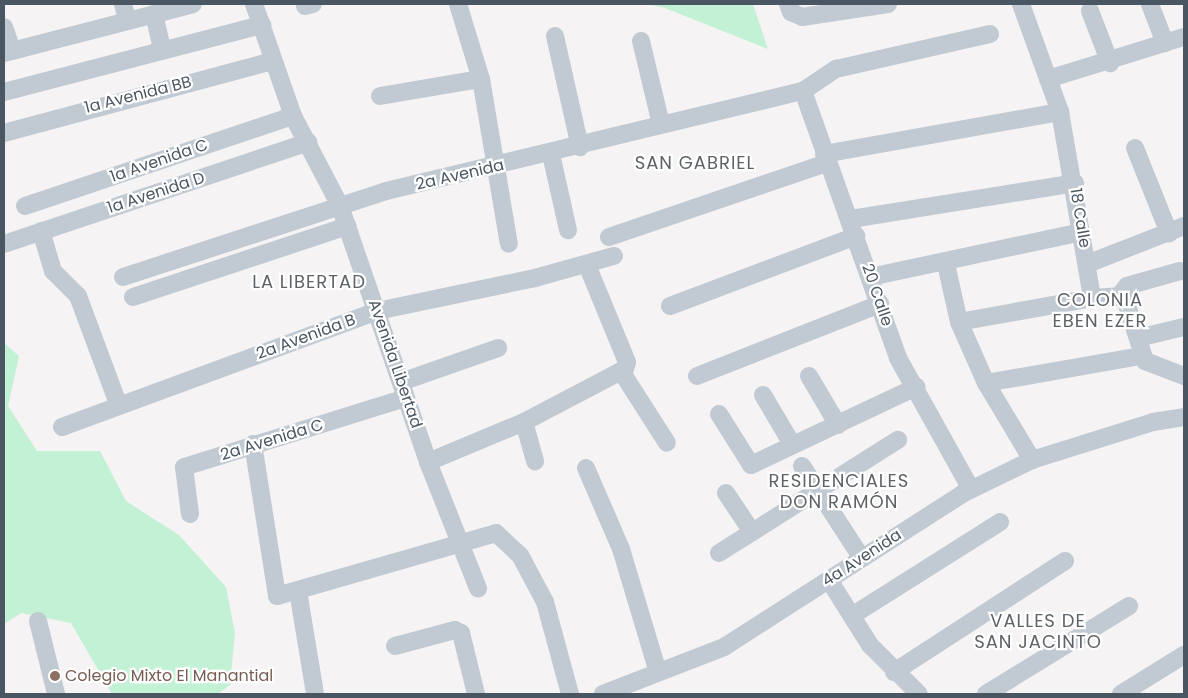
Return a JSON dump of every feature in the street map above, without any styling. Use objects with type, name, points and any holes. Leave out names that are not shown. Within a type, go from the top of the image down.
[{"type":"street","points":[[4,27],[8,51],[125,11],[154,14],[193,4]]},
{"type":"street","name":"Avenida Libertad","points":[[254,4],[272,61],[294,116],[340,206],[348,226],[428,462],[478,588]]},
{"type":"street","points":[[458,4],[481,79],[509,244]]},
{"type":"street","points":[[789,8],[833,15],[888,4]]},
{"type":"street","name":"18 Calle","points":[[1021,4],[1060,112],[1074,182],[1092,298]]},
{"type":"street","points":[[1150,4],[1165,43]]},
{"type":"street","points":[[1090,11],[1110,63]]},
{"type":"street","points":[[154,14],[162,48]]},
{"type":"street","points":[[4,92],[162,48],[262,25]]},
{"type":"street","points":[[803,91],[836,69],[990,34]]},
{"type":"street","points":[[556,36],[580,147]]},
{"type":"street","points":[[1048,79],[1110,63],[1184,37]]},
{"type":"street","points":[[641,41],[661,124]]},
{"type":"street","name":"1a Avenida BB","points":[[4,133],[272,61]]},
{"type":"street","points":[[380,96],[481,79]]},
{"type":"street","name":"2a Avenida","points":[[123,277],[340,206],[580,147],[661,124],[803,91]]},
{"type":"street","name":"20 Calle","points":[[803,91],[825,159],[851,219],[898,358],[916,387],[971,489]]},
{"type":"street","points":[[609,237],[825,159],[1060,112]]},
{"type":"street","name":"1a Avenida C","points":[[26,206],[294,116]]},
{"type":"street","name":"1a Avenida D","points":[[4,244],[308,142]]},
{"type":"street","points":[[1087,264],[1177,230],[1134,148]]},
{"type":"street","points":[[551,154],[568,230]]},
{"type":"street","points":[[851,219],[1074,182]]},
{"type":"street","points":[[133,296],[348,226]]},
{"type":"street","points":[[41,231],[53,271],[78,296],[118,406]]},
{"type":"street","points":[[870,277],[946,264],[1081,232]]},
{"type":"street","points":[[670,306],[856,236]]},
{"type":"street","name":"2a Avenida B","points":[[62,427],[377,311],[587,265],[614,256]]},
{"type":"street","points":[[946,264],[959,322],[986,383],[1032,460]]},
{"type":"street","points":[[587,265],[624,368],[666,443]]},
{"type":"street","points":[[959,322],[1092,298],[1119,296],[1127,286],[1180,271]]},
{"type":"street","points":[[1119,296],[1130,310],[1142,356],[1149,366],[1184,376]]},
{"type":"street","points":[[697,376],[880,304]]},
{"type":"street","points":[[1138,338],[1184,327]]},
{"type":"street","name":"2a Avenida C","points":[[190,514],[182,470],[403,390],[498,348]]},
{"type":"street","points":[[986,383],[1142,356]]},
{"type":"street","points":[[428,462],[524,422],[624,368]]},
{"type":"street","points":[[810,376],[838,425]]},
{"type":"street","points":[[719,414],[749,465],[916,387]]},
{"type":"street","points":[[763,395],[792,444]]},
{"type":"street","name":"4a Avenida","points":[[603,694],[724,647],[829,580],[861,557],[971,489],[1032,460],[1154,422],[1184,417]]},
{"type":"street","points":[[524,422],[535,461]]},
{"type":"street","points":[[719,553],[898,440]]},
{"type":"street","points":[[253,444],[276,594],[298,592],[460,542],[496,533],[520,555],[545,602],[570,694]]},
{"type":"street","points":[[802,466],[861,557]]},
{"type":"street","points":[[586,468],[621,549],[658,672]]},
{"type":"street","points":[[726,493],[752,532]]},
{"type":"street","points":[[852,615],[1000,522]]},
{"type":"street","points":[[894,672],[1064,561]]},
{"type":"street","points":[[829,580],[870,645],[894,672],[919,694]]},
{"type":"street","points":[[298,592],[316,694]]},
{"type":"street","points":[[986,694],[1129,606]]},
{"type":"street","points":[[38,620],[56,694]]},
{"type":"street","points":[[396,646],[455,630],[461,633],[476,694]]},
{"type":"street","points":[[1121,694],[1184,655]]},
{"type":"green space","points":[[647,4],[753,4],[768,49],[665,8]]},
{"type":"green space","points":[[4,343],[19,356],[8,406],[37,451],[100,451],[126,501],[179,535],[226,587],[235,633],[230,685],[218,694],[112,694],[71,623],[21,613],[4,624]]},
{"type":"place","name":"Colegio Mixto El Manantial","points":[[55,676]]},
{"type":"district","name":"SAN GABRIEL","points":[[695,163]]},
{"type":"district","name":"LA LIBERTAD","points":[[309,282]]},
{"type":"district","name":"COLONIA EBEN EZER","points":[[1100,311]]},
{"type":"district","name":"RESIDENCIALES DON RAMÓN","points":[[839,492]]},
{"type":"district","name":"VALLES DE SAN JACINTO","points":[[1038,632]]}]
